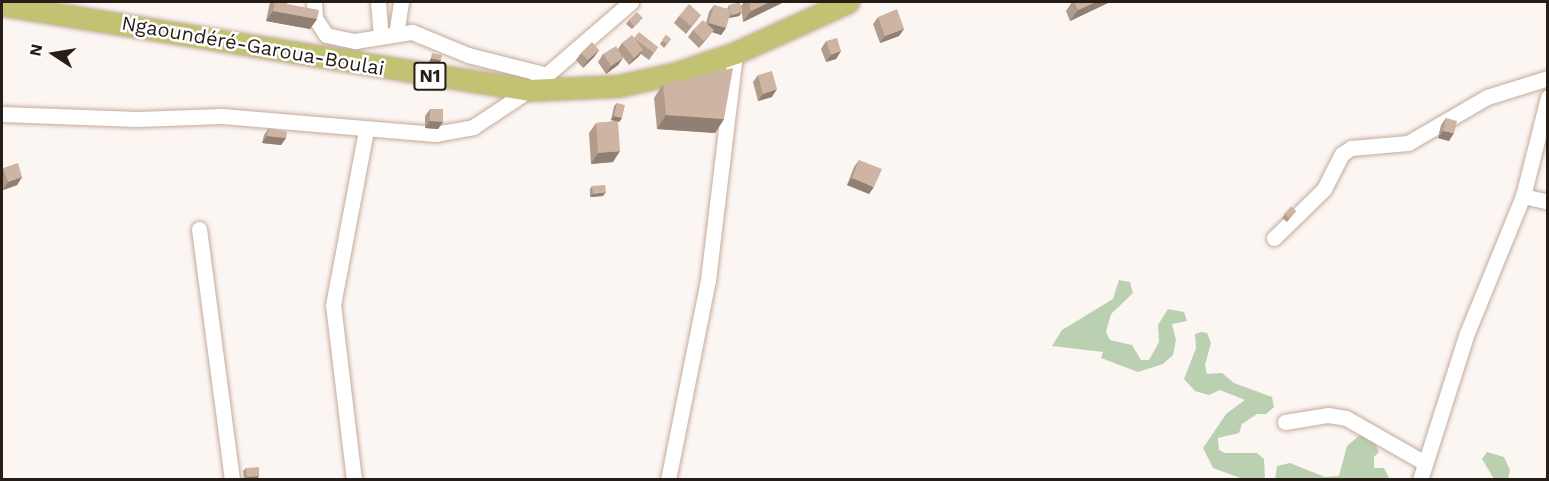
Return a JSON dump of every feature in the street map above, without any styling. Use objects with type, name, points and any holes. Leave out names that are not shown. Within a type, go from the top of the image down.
[{"type":"highway","name":"Ngaoundéré-Garoua-Boulai","points":[[2,5],[529,90],[618,86],[677,73],[735,53],[848,2]]},
{"type":"street","points":[[314,2],[315,18],[326,35],[355,41],[412,32],[468,55],[547,75]]},
{"type":"street","points":[[378,2],[389,35]]},
{"type":"street","points":[[389,35],[401,2]]},
{"type":"street","points":[[2,114],[137,119],[222,116],[366,130],[435,134],[473,127],[529,90],[631,2]]},
{"type":"street","points":[[668,480],[716,224],[735,53]]},
{"type":"street","points":[[1274,238],[1281,227],[1303,213],[1324,189],[1342,154],[1351,148],[1408,143],[1486,97],[1548,78]]},
{"type":"street","points":[[1420,480],[1467,333],[1523,196],[1548,97]]},
{"type":"street","points":[[354,480],[333,305],[366,130]]},
{"type":"street","points":[[1523,196],[1548,202]]},
{"type":"street","points":[[199,229],[232,480]]},
{"type":"street","points":[[1285,422],[1328,415],[1346,418],[1425,464]]},
{"type":"green space","points":[[1119,280],[1130,282],[1133,293],[1111,314],[1106,332],[1110,340],[1132,345],[1141,360],[1149,360],[1159,342],[1158,325],[1168,309],[1184,312],[1187,321],[1172,324],[1176,340],[1173,355],[1163,364],[1138,372],[1101,358],[1103,352],[1052,346],[1062,330],[1113,299]]},
{"type":"green space","points":[[1207,333],[1211,343],[1205,365],[1207,374],[1222,373],[1234,383],[1272,397],[1274,407],[1266,414],[1257,414],[1242,424],[1239,433],[1218,438],[1219,450],[1225,453],[1257,453],[1264,459],[1265,479],[1243,479],[1213,468],[1203,448],[1226,414],[1245,400],[1220,390],[1209,395],[1195,391],[1184,379],[1196,348],[1195,334]]},
{"type":"green space","points":[[1361,434],[1374,441],[1379,452],[1374,457],[1374,468],[1384,468],[1390,480],[1275,480],[1277,466],[1290,463],[1325,477],[1339,476],[1347,446]]},
{"type":"green space","points":[[1487,452],[1504,457],[1510,470],[1508,479],[1494,479],[1482,459]]},
{"type":"building","points":[[275,2],[287,2],[287,4],[319,10],[317,19],[273,11]]},
{"type":"building","points":[[740,2],[742,12],[732,15],[729,5]]},
{"type":"building","points":[[749,2],[770,2],[751,11]]},
{"type":"building","points":[[1074,2],[1096,2],[1078,10]]},
{"type":"building","points":[[689,4],[701,15],[691,26],[679,16]]},
{"type":"building","points":[[714,5],[731,10],[726,28],[709,23]]},
{"type":"building","points":[[897,9],[904,29],[885,36],[878,17]]},
{"type":"building","points":[[637,12],[643,18],[634,26],[629,20]]},
{"type":"building","points":[[703,20],[714,30],[704,41],[693,30]]},
{"type":"building","points":[[639,32],[658,47],[654,53],[634,38]]},
{"type":"building","points":[[632,35],[643,50],[634,58],[622,43]]},
{"type":"building","points":[[666,35],[671,39],[667,44],[662,40]]},
{"type":"building","points":[[837,38],[841,51],[831,55],[826,41]]},
{"type":"building","points":[[592,42],[599,50],[588,60],[581,53]]},
{"type":"building","points":[[616,46],[623,58],[611,66],[603,54]]},
{"type":"building","points":[[432,53],[442,55],[441,60],[431,58]]},
{"type":"building","points":[[733,68],[724,119],[666,115],[663,84]]},
{"type":"building","points":[[772,71],[777,89],[763,94],[758,75]]},
{"type":"building","points":[[617,103],[625,105],[622,118],[614,116]]},
{"type":"building","points":[[430,109],[443,109],[443,122],[430,121]]},
{"type":"building","points":[[1446,118],[1457,121],[1454,133],[1443,131]]},
{"type":"building","points":[[618,121],[620,151],[598,153],[596,123]]},
{"type":"building","points":[[269,128],[287,132],[286,138],[267,136]]},
{"type":"building","points":[[859,160],[882,169],[874,187],[852,178]]},
{"type":"building","points":[[18,163],[22,177],[8,182],[3,168]]},
{"type":"building","points":[[605,185],[606,192],[593,194],[592,186]]},
{"type":"building","points":[[1291,207],[1296,211],[1289,218],[1284,214]]},
{"type":"building","points":[[259,467],[259,476],[247,477],[246,468]]}]
